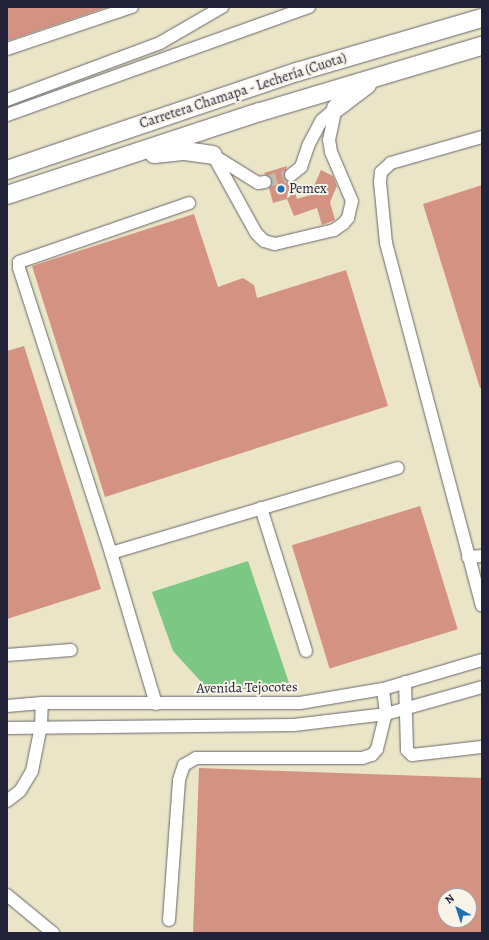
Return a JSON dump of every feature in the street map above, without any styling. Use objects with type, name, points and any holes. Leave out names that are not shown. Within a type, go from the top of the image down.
[{"type":"highway","name":"Carretera Chamapa - Lechería (Cuota)","points":[[7,170],[297,72],[482,18]]},
{"type":"highway","name":"Carretera Chamapa - Lechería (Cuota)","points":[[7,194],[37,183],[410,66],[482,46]]},
{"type":"highway","points":[[336,108],[362,87],[410,66]]},
{"type":"highway","points":[[37,183],[91,173],[161,153],[185,151],[213,155]]},
{"type":"street","points":[[7,49],[132,7]]},
{"type":"street","points":[[7,100],[160,43],[222,7]]},
{"type":"street","points":[[7,115],[309,7]]},
{"type":"street","points":[[213,155],[256,233],[264,241],[275,244],[334,230],[343,224],[348,218],[352,201],[331,152],[329,140],[336,108]]},
{"type":"street","points":[[291,175],[302,167],[309,144],[322,120],[336,108]]},
{"type":"street","points":[[482,137],[390,163],[381,172],[380,182],[386,243],[482,606]]},
{"type":"street","points":[[213,155],[258,183],[266,182]]},
{"type":"street","points":[[156,704],[111,554],[19,268],[19,262],[189,203]]},
{"type":"street","points":[[111,554],[398,468]]},
{"type":"street","points":[[261,508],[306,651]]},
{"type":"street","points":[[468,556],[482,556]]},
{"type":"street","points":[[7,655],[71,650]]},
{"type":"street","name":"Avenida Tejocotes","points":[[7,706],[42,703],[300,703],[383,689],[482,660]]},
{"type":"street","points":[[405,682],[407,709],[407,750],[412,755],[482,747]]},
{"type":"street","points":[[7,728],[41,726],[294,725],[386,714],[482,686]]},
{"type":"street","points":[[169,920],[179,780],[184,765],[196,758],[362,758],[372,755],[378,749],[386,714],[383,689]]},
{"type":"street","points":[[7,801],[20,791],[32,771],[41,726],[42,703]]},
{"type":"street","points":[[7,895],[53,933]]},
{"type":"green space","points":[[248,561],[289,683],[265,691],[205,686],[173,651],[152,592]]},
{"type":"building","points":[[7,7],[108,7],[7,41]]},
{"type":"building","points":[[287,166],[284,177],[288,182],[292,182],[297,199],[310,195],[321,170],[333,176],[337,186],[330,202],[335,220],[322,225],[317,208],[294,216],[287,199],[273,203],[269,188],[272,181],[264,173]]},
{"type":"building","points":[[482,185],[482,388],[480,388],[423,204]]},
{"type":"building","points":[[194,214],[218,287],[243,278],[254,285],[257,298],[346,270],[388,406],[105,497],[32,266]]},
{"type":"building","points":[[24,346],[101,589],[7,619],[7,351]]},
{"type":"building","points":[[420,506],[458,629],[330,669],[292,545]]},
{"type":"building","points":[[199,768],[482,778],[482,933],[193,933]]},
{"type":"tunnel","points":[[265,182],[291,175]]},
{"type":"place","name":"Pemex","points":[[281,189]]}]
